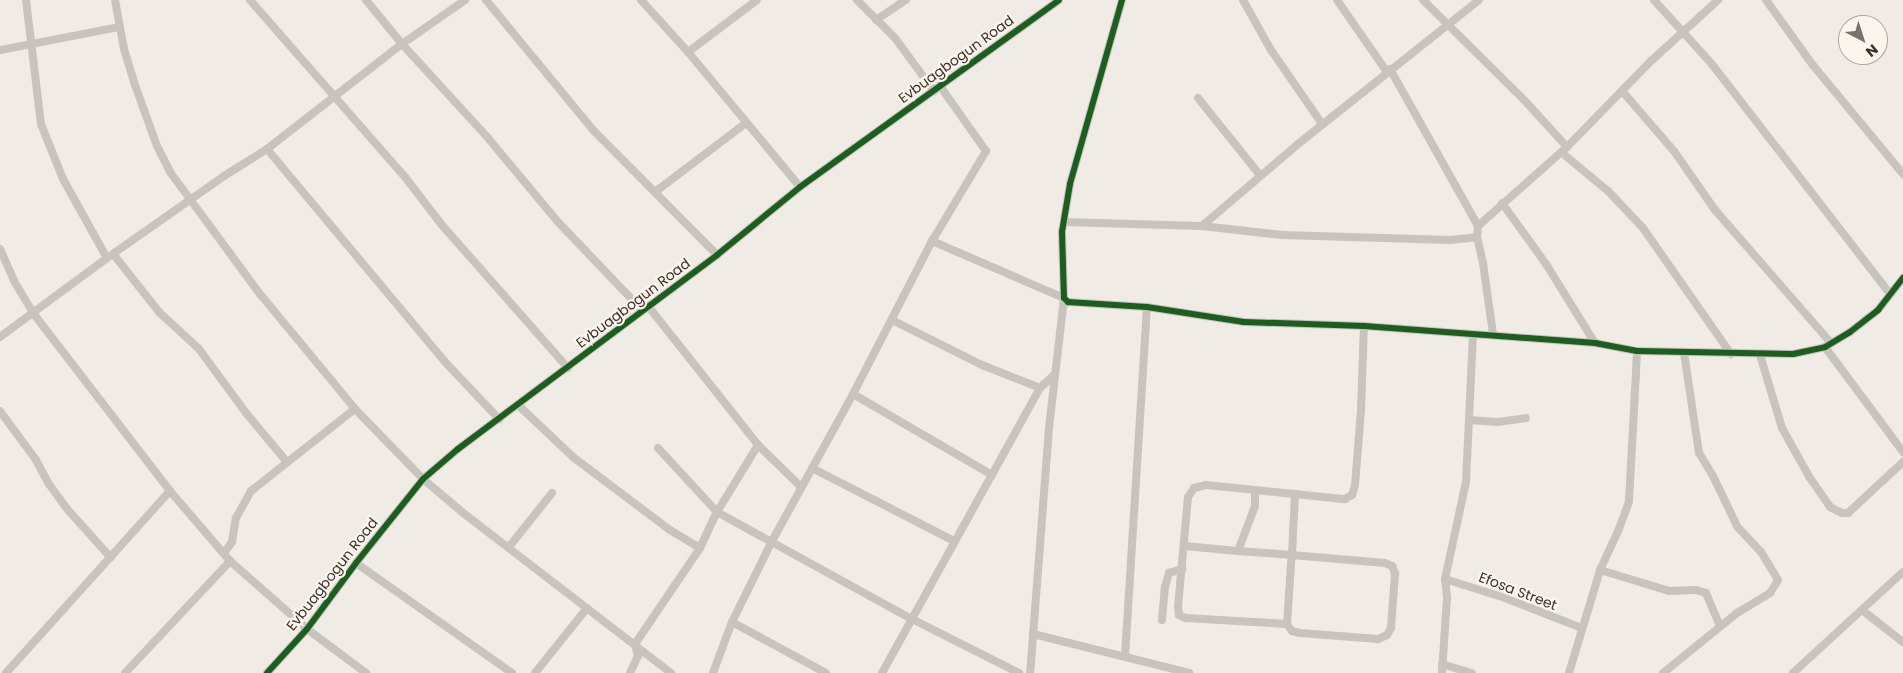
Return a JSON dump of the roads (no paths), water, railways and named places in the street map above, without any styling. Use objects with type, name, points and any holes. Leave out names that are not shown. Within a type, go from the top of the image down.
[{"type":"street","points":[[26,0],[35,87],[41,124],[63,179],[111,256],[159,312],[199,349],[246,413],[287,462]]},
{"type":"street","points":[[115,0],[135,86],[157,146],[170,172],[189,201],[260,294],[355,409],[423,479],[671,673]]},
{"type":"street","points":[[250,0],[405,177],[442,224],[568,368]]},
{"type":"street","points":[[366,0],[402,44],[488,138],[558,222],[645,308],[758,445],[801,487]]},
{"type":"street","points":[[0,337],[189,201],[267,150],[402,44],[465,0]]},
{"type":"street","points":[[486,0],[594,130],[717,255]]},
{"type":"street","points":[[641,0],[688,52],[800,187]]},
{"type":"street","points":[[688,52],[757,0]]},
{"type":"street","points":[[713,673],[732,622],[772,541],[853,394],[932,241],[986,151],[895,38],[857,0]]},
{"type":"street","points":[[876,20],[906,0]]},
{"type":"street","name":"Evbuagbogun Road","points":[[268,673],[308,629],[356,563],[423,479],[458,449],[717,255],[800,187],[1059,0]]},
{"type":"street","points":[[1030,673],[1054,375],[1064,298],[1064,222],[1073,175],[1122,0]]},
{"type":"street","points":[[1243,0],[1271,50],[1322,124]]},
{"type":"street","points":[[1337,0],[1388,71],[1478,226],[1477,237],[1484,263],[1493,334]]},
{"type":"street","points":[[1423,0],[1526,102],[1564,150],[1608,190],[1643,228],[1731,354]]},
{"type":"street","points":[[1202,226],[1322,124],[1480,0]]},
{"type":"street","points":[[1654,0],[1711,63],[1890,294]]},
{"type":"street","points":[[1478,226],[1564,150],[1623,92],[1651,61],[1718,0]]},
{"type":"street","points":[[1766,0],[1812,64],[1903,174]]},
{"type":"street","points":[[0,50],[120,27]]},
{"type":"street","points":[[1623,92],[1674,151],[1715,210],[1828,345],[1903,452]]},
{"type":"street","points":[[1198,98],[1260,175]]},
{"type":"street","points":[[655,192],[746,123]]},
{"type":"street","points":[[267,150],[447,364],[499,419]]},
{"type":"street","points":[[1502,204],[1546,264],[1595,342]]},
{"type":"street","points":[[1064,222],[1202,226],[1301,236],[1450,240],[1477,237]]},
{"type":"street","points":[[932,241],[1064,298],[1068,302],[1147,308],[1244,322],[1364,326],[1473,335],[1493,334],[1595,342],[1637,351],[1684,353],[1793,354],[1828,345],[1850,332],[1878,310],[1903,278]]},
{"type":"street","points":[[0,249],[14,281],[33,313],[170,491],[230,561],[308,629],[366,673]]},
{"type":"street","points":[[1125,656],[1147,308]]},
{"type":"street","points":[[892,320],[982,364],[1040,388]]},
{"type":"street","points":[[1287,624],[1185,618],[1179,615],[1178,607],[1188,497],[1194,488],[1206,485],[1345,499],[1352,495],[1355,485],[1364,326]]},
{"type":"street","points":[[1442,673],[1447,597],[1446,579],[1466,482],[1473,335]]},
{"type":"street","points":[[1568,673],[1600,570],[1629,501],[1637,351]]},
{"type":"street","points":[[1663,673],[1737,613],[1770,593],[1778,580],[1761,552],[1737,526],[1714,476],[1699,453],[1684,353]]},
{"type":"street","points":[[1760,354],[1782,428],[1810,478],[1830,507],[1842,514],[1848,513],[1903,462]]},
{"type":"street","points":[[882,673],[1040,388],[1054,375]]},
{"type":"street","points":[[853,394],[992,475]]},
{"type":"street","points":[[518,405],[573,457],[670,530],[700,548]]},
{"type":"street","points":[[224,552],[232,542],[236,518],[251,491],[355,409]]},
{"type":"street","points":[[0,411],[36,460],[49,484],[68,510],[111,558]]},
{"type":"street","points":[[1469,420],[1498,422],[1526,418]]},
{"type":"street","points":[[630,673],[638,656],[635,644],[700,548],[717,512],[758,445]]},
{"type":"street","points":[[658,448],[717,512],[912,619],[1019,673]]},
{"type":"street","points":[[812,468],[954,541]]},
{"type":"street","points":[[6,673],[170,491]]},
{"type":"street","points":[[1238,551],[1255,506],[1255,491]]},
{"type":"street","points":[[509,548],[552,493]]},
{"type":"street","points":[[1184,546],[1238,551],[1292,555],[1385,563],[1392,566],[1396,573],[1391,628],[1387,635],[1378,639],[1300,633],[1292,631],[1287,624],[1292,555],[1296,494]]},
{"type":"street","points":[[125,673],[230,561]]},
{"type":"street","points":[[356,563],[512,673]]},
{"type":"street","points":[[1162,620],[1165,587],[1169,573],[1182,569]]},
{"type":"street","points":[[1600,570],[1669,591],[1696,590],[1706,593],[1720,626]]},
{"type":"street","points":[[1794,673],[1903,572]]},
{"type":"street","name":"Efosa Street","points":[[1446,579],[1496,595],[1582,628]]},
{"type":"street","points":[[535,673],[587,608]]},
{"type":"street","points":[[1862,610],[1903,642]]},
{"type":"street","points":[[732,622],[826,673]]},
{"type":"street","points":[[1033,634],[1189,673]]},
{"type":"street","points":[[1442,664],[1472,673]]}]
